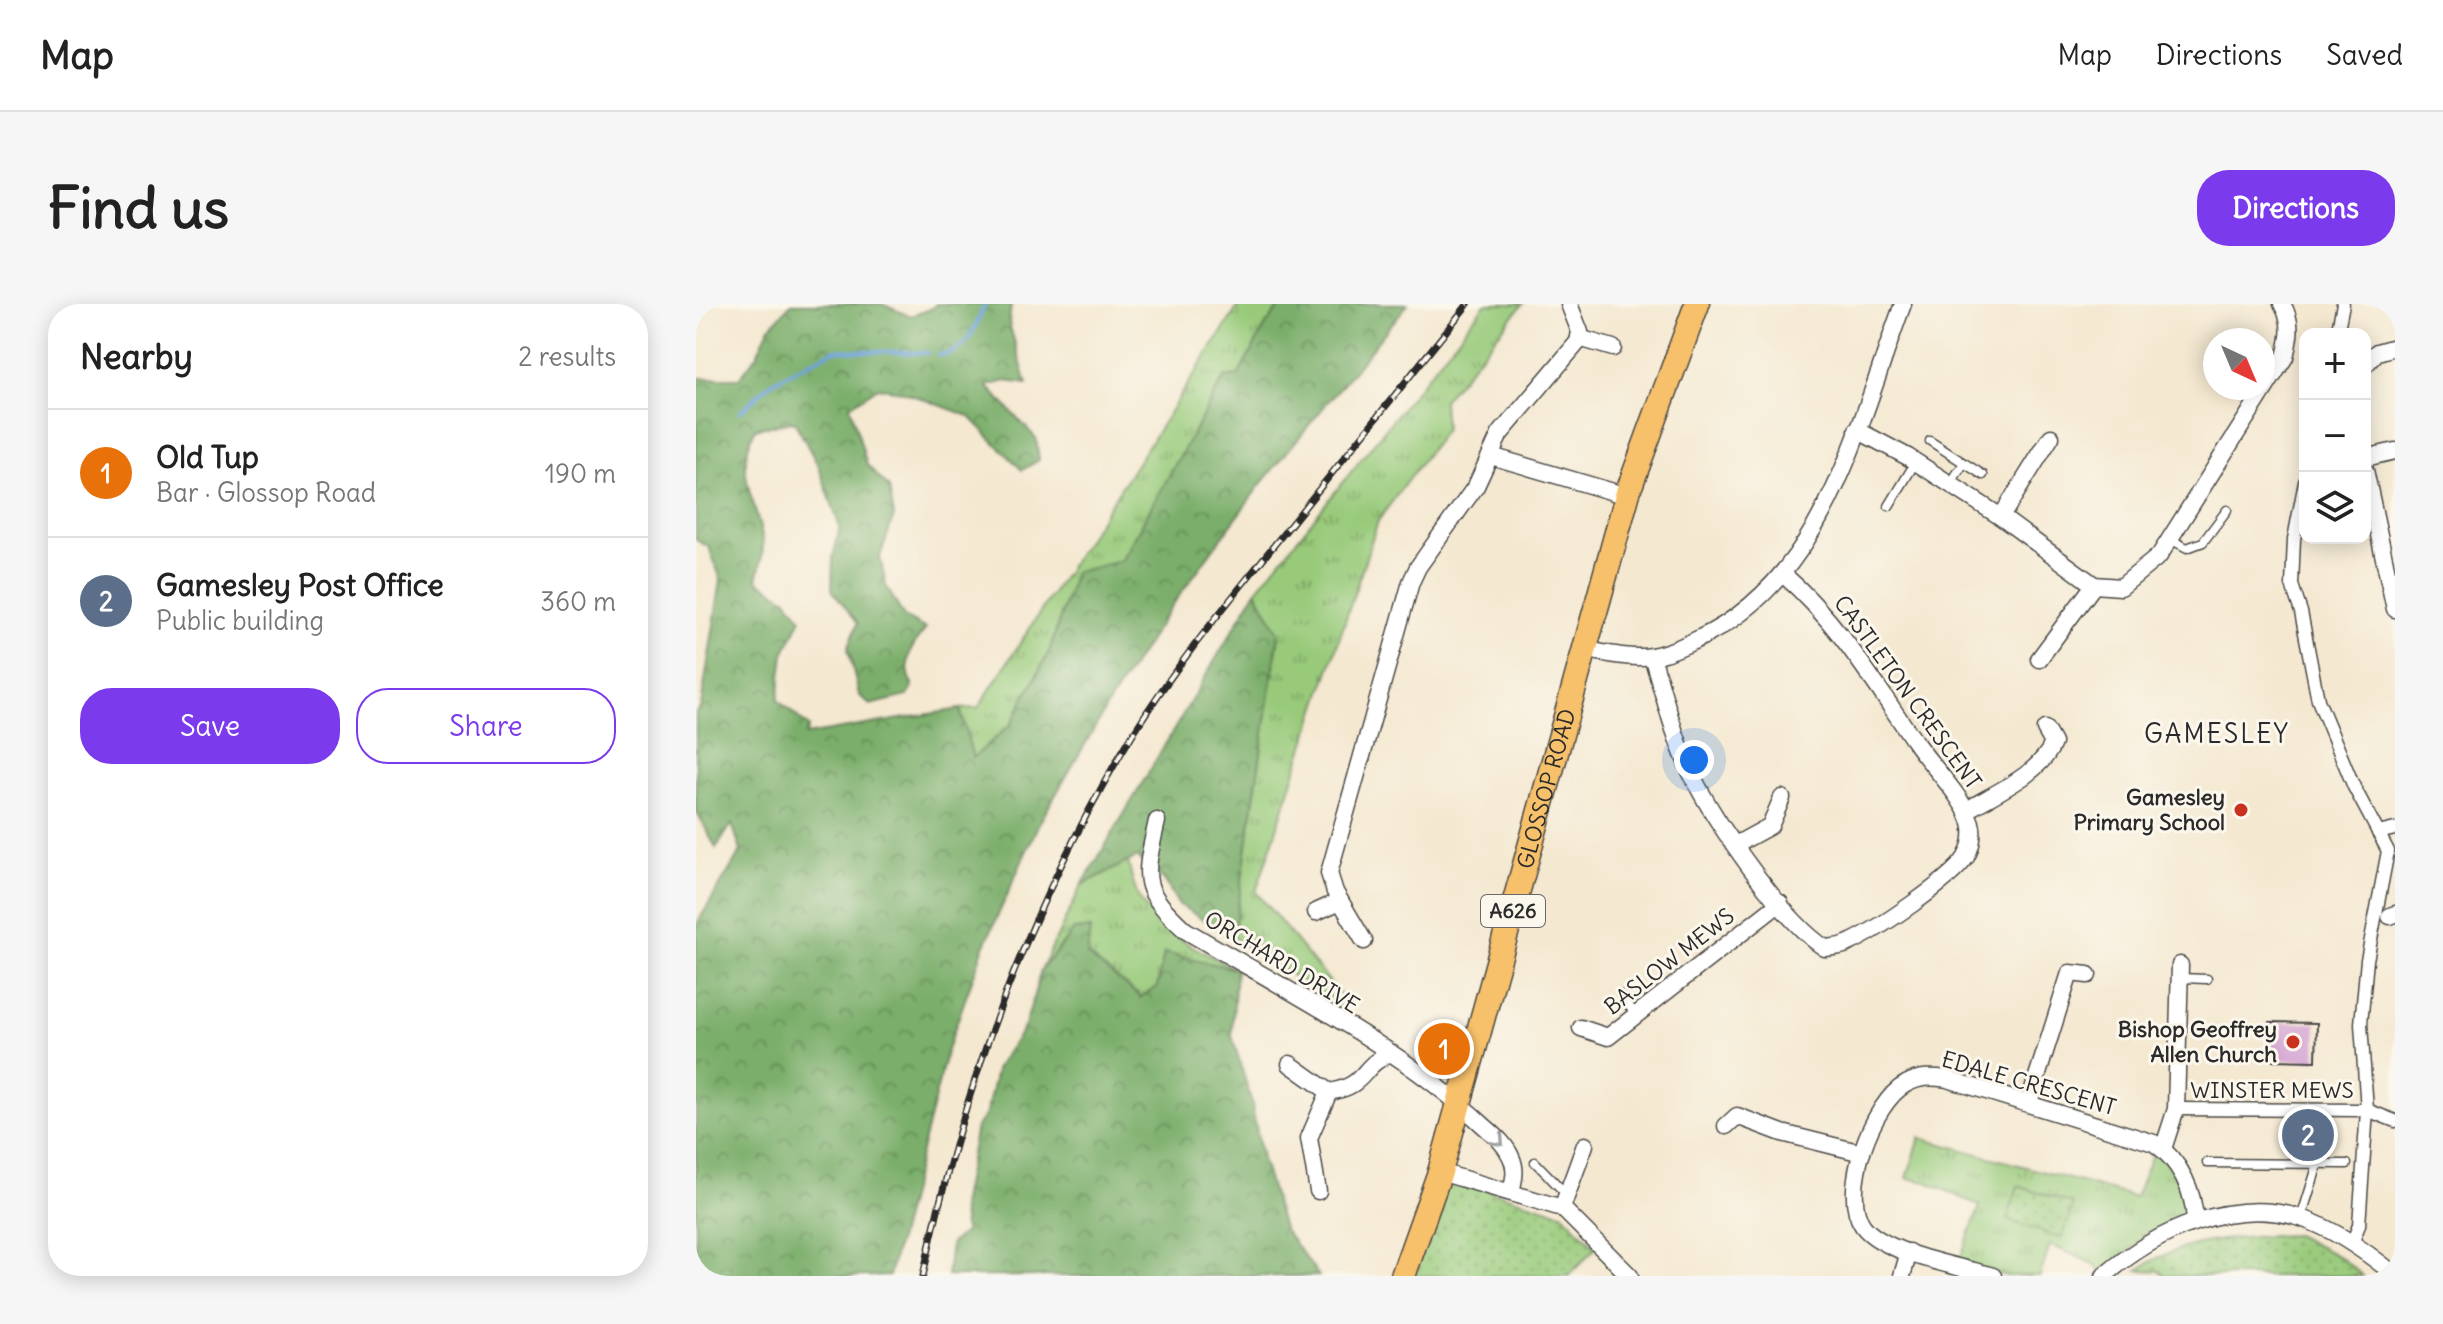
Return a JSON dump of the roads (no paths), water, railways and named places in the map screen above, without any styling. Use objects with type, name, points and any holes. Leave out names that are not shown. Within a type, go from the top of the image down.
[{"type":"main road","name":"GLOSSOP ROAD","points":[[1403,1276],[1440,1172],[1627,496],[1697,304]]},
{"type":"street","points":[[1569,304],[1579,338]]},
{"type":"street","points":[[1584,649],[1652,656],[1712,633],[1744,612],[1784,575],[1814,528],[1857,430],[1903,304]]},
{"type":"street","points":[[1857,430],[2001,517],[2094,585],[2121,587],[2159,556],[2285,357],[2291,332],[2289,315],[2282,304]]},
{"type":"street","points":[[2338,328],[2343,304]]},
{"type":"street","points":[[1579,338],[1613,348]]},
{"type":"street","points":[[1364,941],[1340,901],[1329,873],[1411,582],[1418,567],[1476,486],[1509,421],[1579,338]]},
{"type":"street","points":[[2371,358],[2377,352],[2395,347]]},
{"type":"street","points":[[2001,517],[2051,437]]},
{"type":"street","points":[[2371,457],[2395,451]]},
{"type":"street","points":[[1491,456],[1627,496]]},
{"type":"street","points":[[2365,472],[2395,609]]},
{"type":"street","points":[[2299,513],[2294,539],[2292,585],[2301,612],[2318,700],[2354,787],[2388,851],[2367,960],[2361,1024],[2367,1110],[2359,1225],[2352,1244]]},
{"type":"street","name":"CASTLETON CRESCENT","points":[[1652,656],[1690,772],[1711,809],[1797,926],[1825,948],[1846,945],[1878,928],[1953,872],[1966,857],[1972,840],[1967,810],[1915,743],[1842,636],[1815,602],[1784,575]]},
{"type":"street","points":[[2039,659],[2094,585]]},
{"type":"street","points":[[1967,810],[2036,766],[2049,753],[2053,743],[2045,729]]},
{"type":"street","points":[[1737,844],[1770,826],[1782,798]]},
{"type":"street","name":"ORCHARD DRIVE","points":[[1157,821],[1145,875],[1161,908],[1185,930],[1357,1032],[1458,1101],[1503,1143],[1512,1158],[1515,1176],[1511,1192]]},
{"type":"street","points":[[2378,833],[2395,829]]},
{"type":"street","points":[[1316,912],[1340,901]]},
{"type":"street","name":"BASLOW MEWS","points":[[1581,1028],[1608,1037],[1780,903]]},
{"type":"street","points":[[2179,972],[2176,1109],[2163,1149],[2176,1162],[2187,1185],[2194,1205],[2195,1222]]},
{"type":"street","points":[[2029,1102],[2070,973],[2088,975]]},
{"type":"street","points":[[1290,1064],[1329,1092],[1350,1088],[1377,1059],[1388,1054]]},
{"type":"street","name":"EDALE CRESCENT","points":[[1993,1276],[1909,1252],[1873,1237],[1862,1225],[1855,1207],[1854,1185],[1862,1153],[1891,1096],[1905,1084],[1927,1076],[2029,1102],[2154,1143],[2163,1149]]},
{"type":"street","points":[[1318,1191],[1309,1138],[1329,1092]]},
{"type":"street","name":"WINSTER MEWS","points":[[2176,1109],[2367,1110]]},
{"type":"street","points":[[2367,1110],[2395,1121]]},
{"type":"street","points":[[1726,1126],[1737,1116],[1782,1133],[1862,1153]]},
{"type":"street","points":[[1565,1202],[1585,1145]]},
{"type":"street","points":[[1440,1172],[1511,1192],[1565,1202],[1630,1276]]},
{"type":"street","points":[[2104,1276],[2129,1254],[2158,1236],[2230,1213],[2269,1213],[2301,1218],[2352,1244],[2395,1275]]},
{"type":"street","points":[[1902,1276],[1909,1252]]},
{"type":"lane","points":[[1930,441],[1983,475]]},
{"type":"lane","points":[[1889,506],[1915,463]]},
{"type":"lane","points":[[1950,485],[1964,463]]},
{"type":"lane","points":[[2170,539],[2187,548],[2203,542],[2227,510]]},
{"type":"lane","points":[[2179,972],[2207,979]]},
{"type":"lane","points":[[1621,995],[1635,1014]]},
{"type":"lane","points":[[1535,1162],[1565,1202]]},
{"type":"lane","points":[[2207,1163],[2347,1164]]},
{"type":"lane","points":[[2301,1218],[2318,1164]]},
{"type":"waterway","points":[[938,355],[948,354],[963,345],[974,330],[985,304]]},
{"type":"waterway","points":[[740,412],[772,382],[834,350],[927,353]]},
{"type":"railway","points":[[923,1276],[958,1134],[1005,995],[1063,861],[1097,796],[1134,732],[1184,660],[1468,304]]},
{"type":"place","name":"Gamesley Primary School","points":[[2241,810]]},
{"type":"place","name":"Bishop Geoffrey Allen Church","points":[[2293,1042]]},
{"type":"place","name":"Old Tup","points":[[1444,1049]]},
{"type":"place","name":"Gamesley Post Office","points":[[2308,1135]]},
{"type":"district","name":"GAMESLEY","points":[[2217,734]]}]
